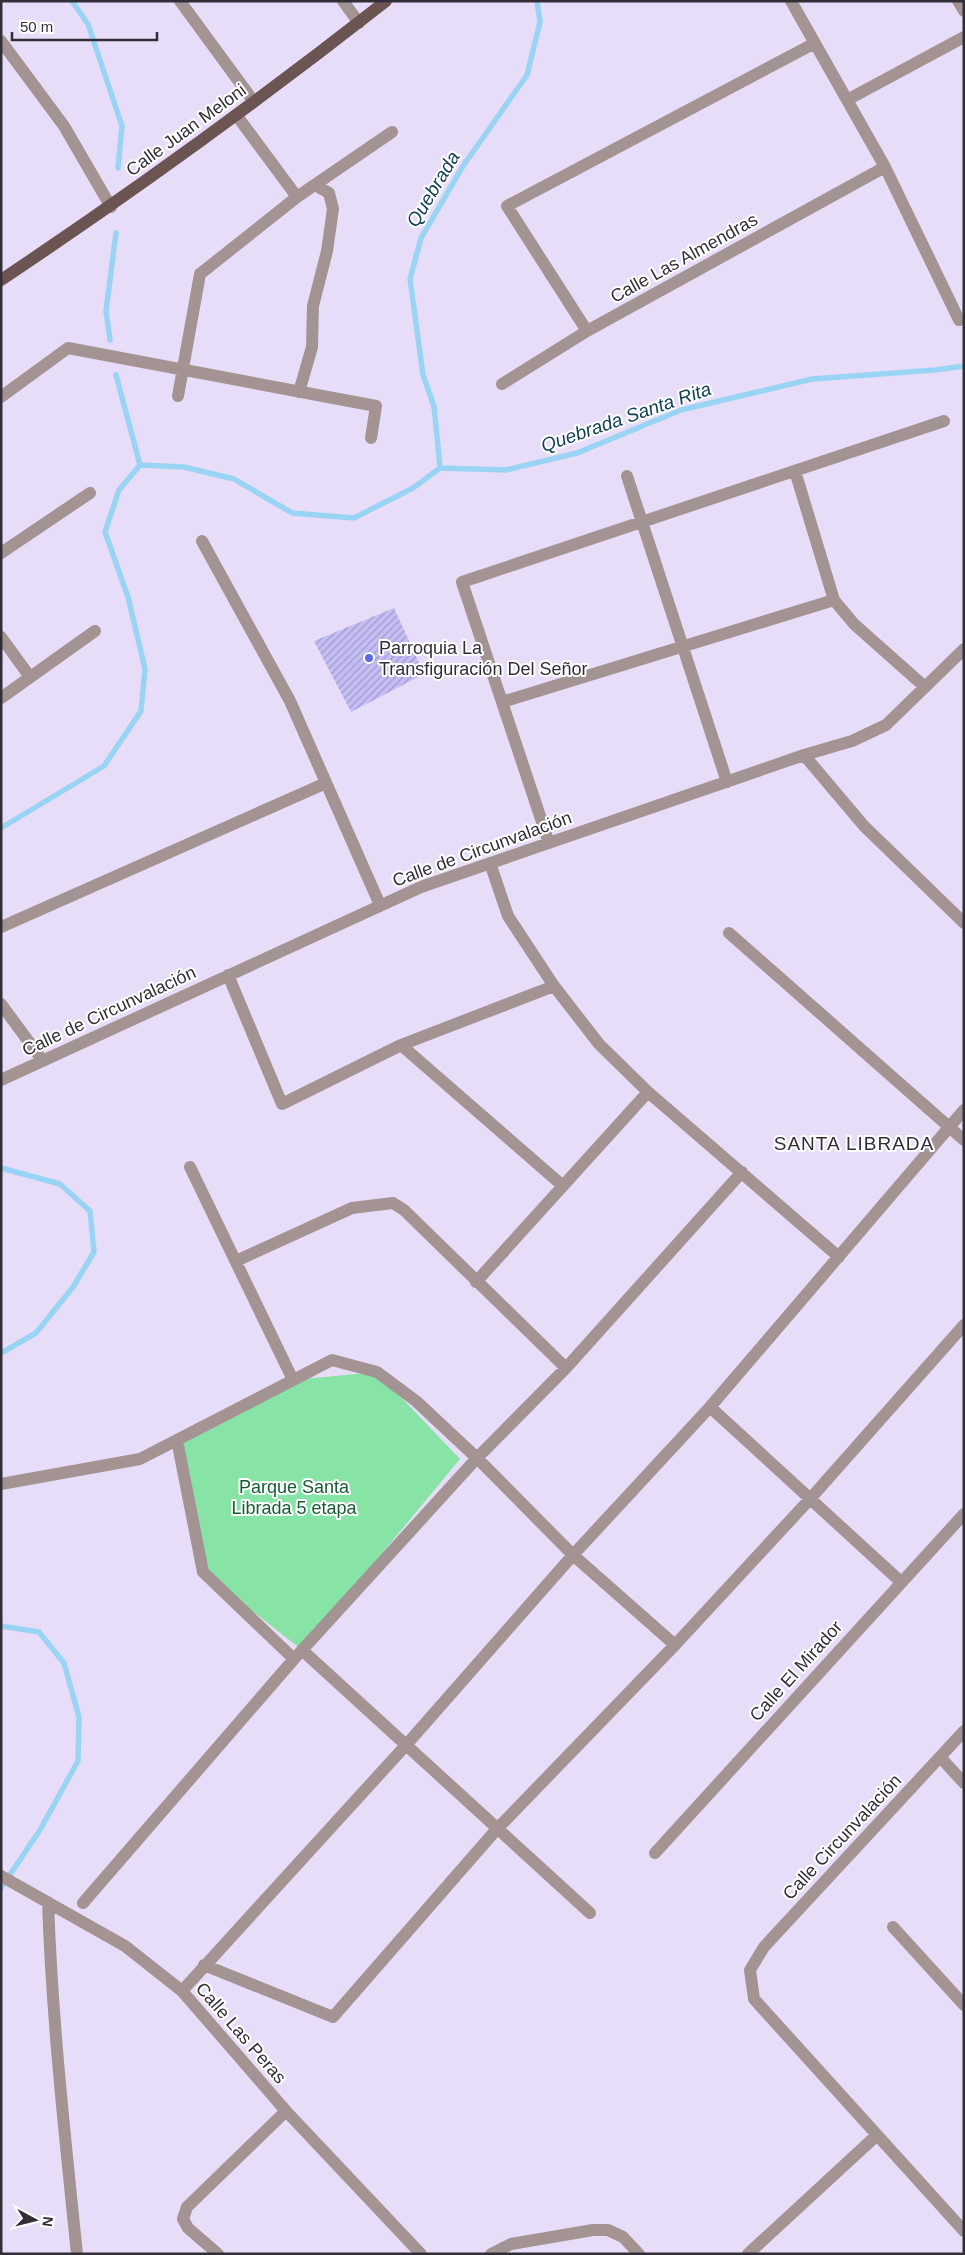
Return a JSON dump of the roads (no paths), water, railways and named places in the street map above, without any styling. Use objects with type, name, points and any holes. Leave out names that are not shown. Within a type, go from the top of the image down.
[{"type":"main road","name":"Calle Juan Meloni","points":[[1,280],[111,207],[237,116],[386,1]]},
{"type":"street","points":[[180,1],[254,102]]},
{"type":"street","points":[[343,1],[359,23]]},
{"type":"street","points":[[791,1],[885,166],[960,320]]},
{"type":"street","points":[[958,1],[964,11]]},
{"type":"street","points":[[847,100],[964,37]]},
{"type":"street","points":[[1,41],[64,126],[111,207]]},
{"type":"street","points":[[587,331],[507,206],[815,43]]},
{"type":"street","points":[[237,116],[297,197]]},
{"type":"street","points":[[178,396],[200,274],[297,197],[392,132]]},
{"type":"street","name":"Calle Las Almendras","points":[[502,384],[587,331],[885,166]]},
{"type":"street","points":[[299,392],[312,347],[313,306],[327,251],[333,209],[330,193],[315,185]]},
{"type":"street","points":[[1,397],[68,348],[376,406],[371,438]]},
{"type":"street","points":[[549,843],[462,582],[944,421]]},
{"type":"street","points":[[795,472],[834,600],[854,624],[925,687]]},
{"type":"street","points":[[627,476],[727,782]]},
{"type":"street","points":[[1,553],[90,493]]},
{"type":"street","points":[[202,541],[290,701],[380,906]]},
{"type":"street","points":[[502,702],[834,600]]},
{"type":"street","points":[[1,698],[95,631]]},
{"type":"street","points":[[1,637],[30,677]]},
{"type":"street","name":"Calle de Circunvalación","points":[[1,1080],[421,886],[804,755],[852,741],[886,725],[964,649]]},
{"type":"street","points":[[804,755],[864,826],[964,923]]},
{"type":"street","points":[[1,927],[326,783]]},
{"type":"street","points":[[490,863],[508,916],[554,986],[599,1044],[648,1092],[839,1257]]},
{"type":"street","points":[[729,933],[964,1140]]},
{"type":"street","points":[[228,975],[282,1104],[401,1045],[554,986]]},
{"type":"street","points":[[1,1004],[43,1061]]},
{"type":"street","points":[[401,1045],[563,1186]]},
{"type":"street","points":[[476,1282],[648,1092]]},
{"type":"street","points":[[182,1991],[407,1744],[573,1555],[710,1407],[964,1110]]},
{"type":"street","points":[[190,1166],[294,1380]]},
{"type":"street","points":[[83,1903],[298,1654],[477,1458],[566,1368],[742,1172]]},
{"type":"street","points":[[236,1262],[352,1208],[393,1203],[404,1210],[566,1368]]},
{"type":"street","points":[[204,1965],[333,2017],[496,1830],[675,1646],[810,1499],[964,1325]]},
{"type":"street","points":[[1,1484],[140,1459],[332,1360],[378,1372],[416,1401],[477,1458],[573,1555],[675,1646]]},
{"type":"street","points":[[710,1407],[901,1582]]},
{"type":"street","points":[[177,1440],[203,1572],[407,1744],[496,1830],[590,1913]]},
{"type":"street","name":"Calle El Mirador","points":[[655,1853],[964,1514]]},
{"type":"street","name":"Calle Circunvalación","points":[[877,2135],[754,1999],[750,1970],[764,1948],[964,1731]]},
{"type":"street","points":[[940,1757],[964,1783]]},
{"type":"street","name":"Calle Las Peras","points":[[1,1876],[125,1946],[182,1991],[286,2111],[421,2254]]},
{"type":"street","points":[[43,1899],[77,2254]]},
{"type":"street","points":[[893,1927],[964,2005]]},
{"type":"street","points":[[218,2254],[188,2228],[183,2219],[187,2208],[286,2111]]},
{"type":"street","points":[[748,2254],[877,2135],[964,2231]]},
{"type":"street","points":[[491,2254],[511,2244],[593,2230],[608,2230],[623,2237],[639,2254]]},
{"type":"waterway","name":"Quebrada","points":[[72,1],[88,24],[122,126],[118,168]]},
{"type":"waterway","name":"Quebrada","points":[[440,468],[434,406],[423,375],[410,279],[421,238],[463,166],[527,75],[540,22],[537,1]]},
{"type":"waterway","name":"Quebrada","points":[[110,340],[106,311],[116,233]]},
{"type":"waterway","name":"Quebrada Santa Rita","points":[[1,828],[104,766],[141,711],[145,669],[128,597],[105,532],[119,490],[140,465],[184,467],[234,479],[292,513],[354,518],[413,488],[440,468],[506,470],[577,453],[681,410],[812,379],[935,370],[964,366]]},
{"type":"waterway","name":"Quebrada","points":[[116,375],[140,465]]},
{"type":"waterway","name":"Quebrada Santa Rita","points":[[1,1168],[60,1184],[90,1211],[94,1252],[73,1287],[36,1333],[1,1353]]},
{"type":"waterway","name":"Quebrada Santa Rita","points":[[1,1626],[39,1632],[64,1663],[79,1717],[78,1761],[40,1830],[1,1888]]},
{"type":"place","name":"Parroquia La Transfiguración Del Señor","points":[[369,658]]},
{"type":"district","name":"SANTA LIBRADA","points":[[854,1143]]},
{"type":"park label","name":"Parque Santa Librada 5 etapa","points":[[294,1497]]}]
